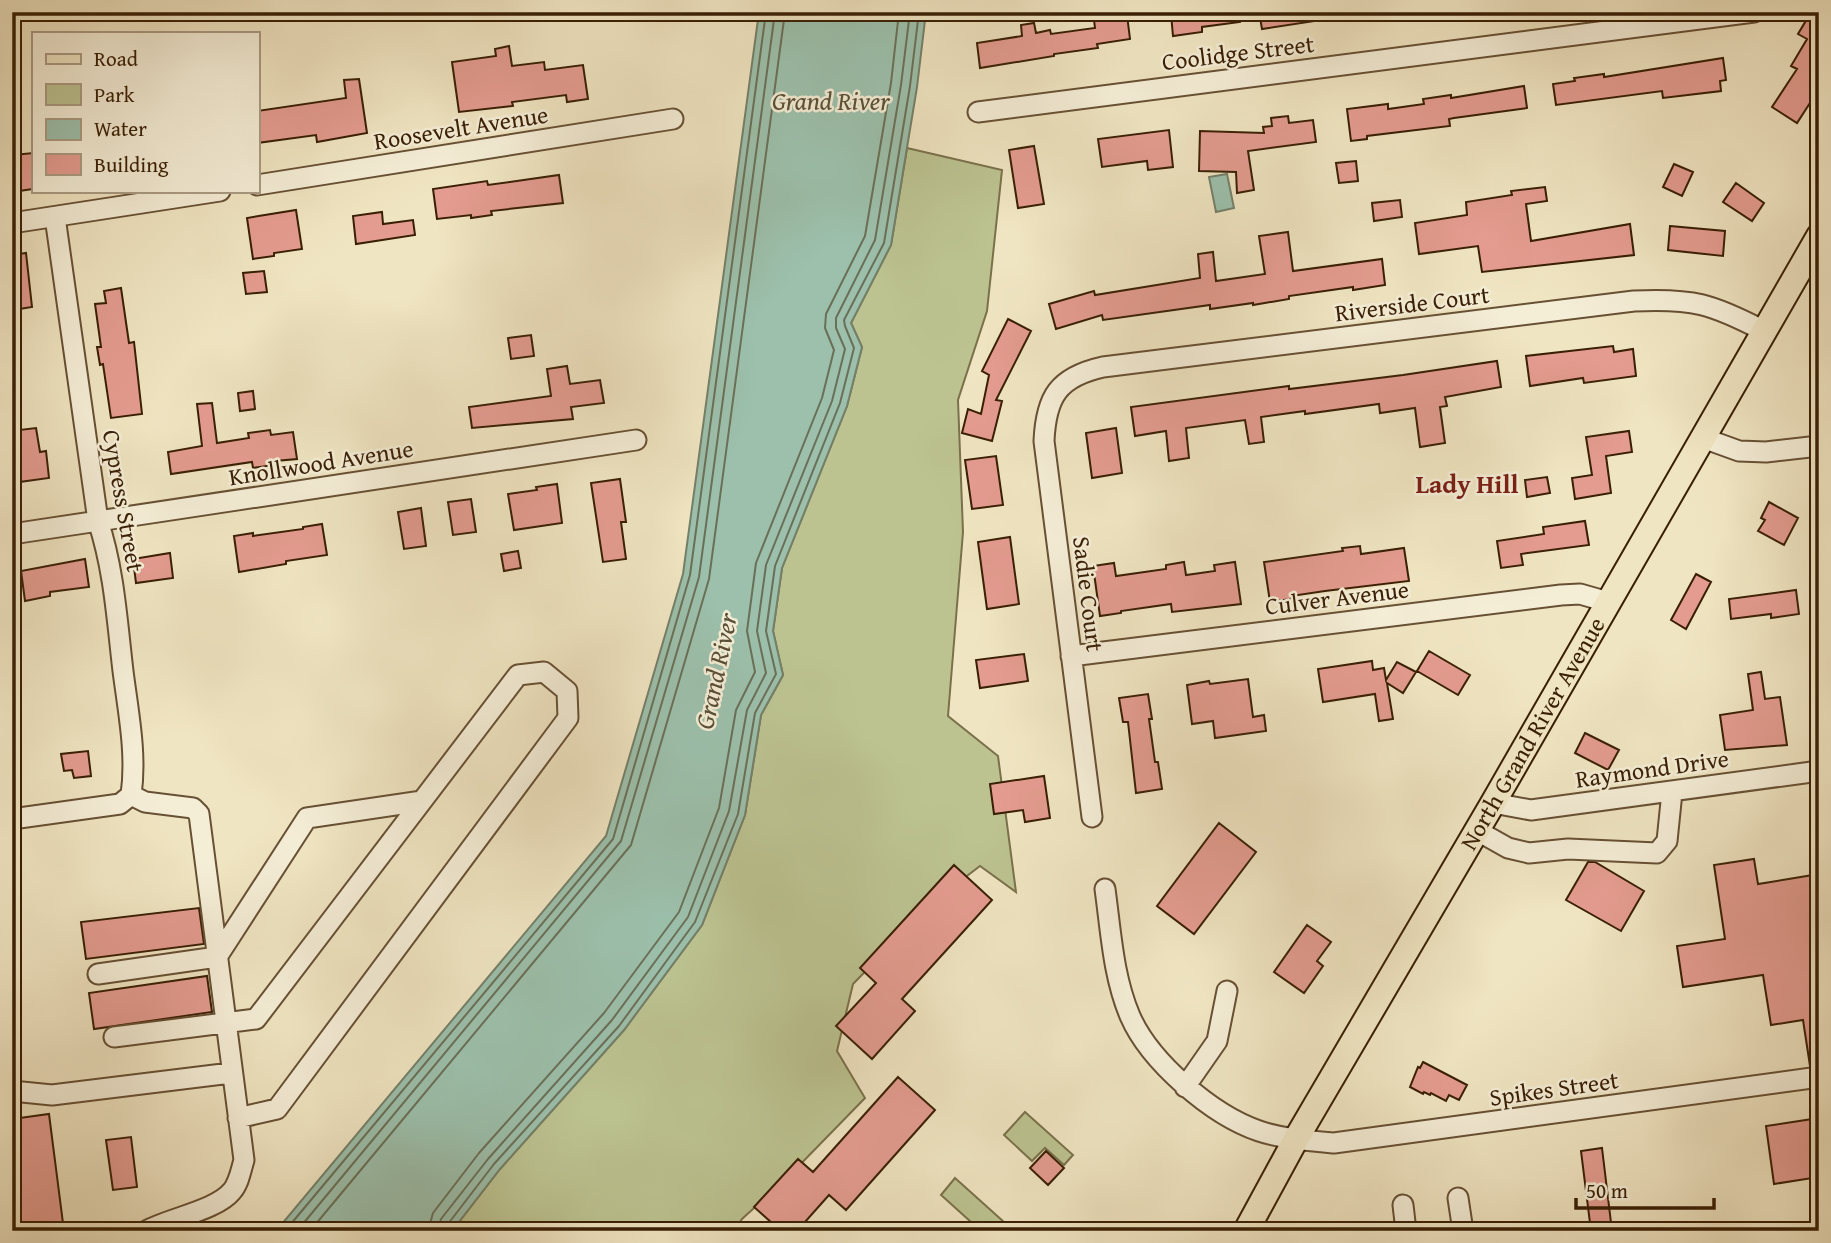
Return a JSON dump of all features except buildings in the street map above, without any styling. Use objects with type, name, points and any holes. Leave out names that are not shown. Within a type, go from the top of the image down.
[{"type":"main road","name":"North Grand River Avenue","points":[[1246,1231],[1296,1139],[1819,236]]},
{"type":"street","name":"Coolidge Street","points":[[978,112],[1754,12]]},
{"type":"street","name":"Roosevelt Avenue","points":[[259,185],[673,119]]},
{"type":"street","points":[[12,223],[214,192]]},
{"type":"street","name":"Cypress Street","points":[[55,217],[98,521],[109,554],[125,685],[133,779],[131,795]]},
{"type":"street","name":"Riverside Court","points":[[1065,383],[1085,371],[1103,367],[1634,301],[1687,301],[1716,307],[1764,331]]},
{"type":"street","name":"Sadie Court","points":[[1065,383],[1051,399],[1045,418],[1044,441],[1092,817]]},
{"type":"street","points":[[1703,438],[1739,451],[1766,452],[1819,446]]},
{"type":"street","name":"Knollwood Avenue","points":[[12,534],[636,440]]},
{"type":"street","name":"Culver Avenue","points":[[1071,656],[1561,595],[1580,594],[1608,602]]},
{"type":"street","points":[[114,1037],[256,1019],[518,675],[544,672],[567,691],[568,718],[277,1109],[238,1118]]},
{"type":"street","name":"Raymond Drive","points":[[1493,803],[1531,810],[1819,771]]},
{"type":"street","points":[[1476,830],[1508,848],[1530,853],[1568,849],[1657,853],[1667,841],[1672,792]]},
{"type":"street","points":[[12,819],[120,804],[131,795],[145,802],[193,808],[199,814],[243,1160],[234,1189],[225,1198],[146,1231]]},
{"type":"street","points":[[98,974],[217,957],[307,818],[422,801]]},
{"type":"street","points":[[1105,890],[1114,961],[1130,1016],[1149,1049],[1185,1087],[1222,1112],[1259,1131],[1296,1139]]},
{"type":"street","points":[[1185,1087],[1217,1041],[1227,991]]},
{"type":"street","points":[[12,1091],[52,1095],[231,1073]]},
{"type":"street","name":"Spikes Street","points":[[1296,1139],[1334,1143],[1819,1077]]},
{"type":"street","points":[[1458,1198],[1464,1231]]},
{"type":"street","points":[[1403,1205],[1406,1231]]},
{"type":"green space","points":[[907,148],[1002,170],[987,311],[958,400],[963,532],[948,716],[998,756],[1016,892],[980,866],[933,902],[853,984],[837,1051],[865,1098],[788,1177],[742,1219],[734,1231],[452,1231],[500,1169],[624,1030],[702,925],[745,815],[761,715],[783,675],[773,631],[782,568],[847,406],[862,347],[851,323],[891,245]]},
{"type":"green space","points":[[1025,1112],[1073,1155],[1064,1165],[1045,1148],[1032,1161],[1004,1135]]},
{"type":"green space","points":[[955,1178],[1014,1231],[981,1231],[941,1195]]},
{"type":"water","name":"Grand River","points":[[759,12],[926,12],[917,87],[891,245],[851,323],[862,347],[847,406],[782,568],[773,631],[783,675],[761,715],[745,815],[702,925],[624,1030],[500,1169],[452,1231],[276,1231],[606,836],[683,574]]},
{"type":"water","points":[[1227,174],[1234,208],[1216,212],[1209,177]]},
{"type":"district","name":"Lady Hill","points":[[1467,484]]}]
